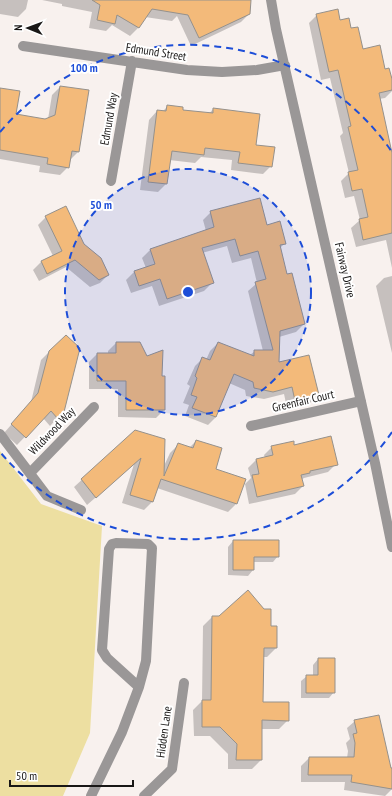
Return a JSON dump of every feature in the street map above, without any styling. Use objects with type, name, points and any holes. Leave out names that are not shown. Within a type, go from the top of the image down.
[{"type":"street","name":"Fairway Drive","points":[[271,0],[284,65],[375,463],[392,547]]},
{"type":"street","name":"Edmund Street","points":[[23,46],[187,70],[222,72],[257,70],[284,65]]},
{"type":"street","name":"Edmund Way","points":[[111,182],[132,61]]},
{"type":"street","name":"Greenfair Court","points":[[251,426],[361,401]]},
{"type":"street","name":"Wildwood Way","points":[[30,473],[94,407]]},
{"type":"street","points":[[0,434],[47,496],[81,510]]},
{"type":"street","points":[[91,796],[122,732],[139,687],[146,661],[152,548],[148,544],[116,543],[112,544],[109,549],[102,650],[107,658],[139,687]]},
{"type":"street","name":"Hidden Lane","points":[[144,796],[172,769],[184,683]]},
{"type":"shaded area","points":[[0,451],[41,504],[102,526],[90,733],[63,796],[0,796]]},
{"type":"building","points":[[92,0],[251,0],[250,14],[199,38],[188,15],[152,9],[139,28],[117,15],[115,24],[97,20],[100,5]]},
{"type":"building","points":[[338,9],[340,20],[349,18],[351,28],[358,27],[363,49],[380,45],[385,69],[389,68],[392,79],[392,90],[379,93],[392,153],[392,233],[363,240],[359,219],[368,217],[362,189],[352,191],[348,172],[358,170],[348,127],[351,126],[338,70],[329,72],[316,14]]},
{"type":"building","points":[[60,86],[89,90],[79,152],[72,151],[69,168],[47,164],[48,158],[0,150],[0,88],[20,91],[16,114],[45,119],[55,115]]},
{"type":"building","points":[[167,105],[183,107],[183,110],[213,113],[213,108],[260,114],[256,145],[275,147],[272,167],[238,163],[240,152],[205,148],[204,155],[172,151],[167,184],[148,182],[157,110],[166,111]]},
{"type":"building","points":[[260,198],[267,225],[280,221],[286,244],[280,245],[287,274],[292,273],[305,324],[280,331],[279,362],[309,355],[319,395],[295,401],[292,387],[273,392],[254,388],[253,382],[234,374],[216,417],[192,408],[197,397],[191,395],[197,378],[195,376],[202,357],[210,360],[218,342],[254,356],[254,350],[273,350],[255,282],[266,279],[258,251],[240,256],[235,239],[202,248],[214,283],[167,299],[160,279],[139,286],[134,271],[155,264],[150,249],[214,227],[210,211]]},
{"type":"building","points":[[66,206],[84,244],[101,258],[109,275],[99,280],[75,260],[47,274],[41,261],[62,251],[45,216]]},
{"type":"building","points":[[66,335],[80,348],[64,412],[58,419],[51,411],[26,438],[11,424],[38,393],[49,351]]},
{"type":"building","points":[[116,342],[140,342],[147,356],[163,350],[162,376],[165,376],[165,410],[126,410],[126,381],[97,381],[97,353],[116,353]]},
{"type":"building","points":[[135,430],[165,439],[164,476],[178,443],[193,448],[196,440],[222,448],[216,469],[246,479],[237,504],[161,479],[153,502],[130,495],[141,458],[96,498],[81,479]]},
{"type":"building","points":[[331,436],[338,465],[310,471],[310,473],[301,475],[304,486],[257,497],[252,475],[259,474],[256,459],[273,455],[271,446],[294,441],[294,445]]},
{"type":"building","points":[[233,540],[279,540],[279,557],[254,557],[254,570],[233,570]]},
{"type":"building","points":[[248,590],[264,609],[271,609],[271,626],[277,626],[277,648],[264,648],[263,702],[289,702],[289,721],[262,720],[262,760],[236,760],[237,744],[220,727],[202,727],[202,700],[211,700],[212,616],[219,616]]},
{"type":"building","points":[[318,658],[335,658],[335,693],[306,693],[306,675],[318,675]]},
{"type":"building","points":[[379,715],[392,768],[392,789],[351,782],[352,775],[308,775],[309,757],[354,757],[355,743],[353,734],[357,733],[354,720]]}]
